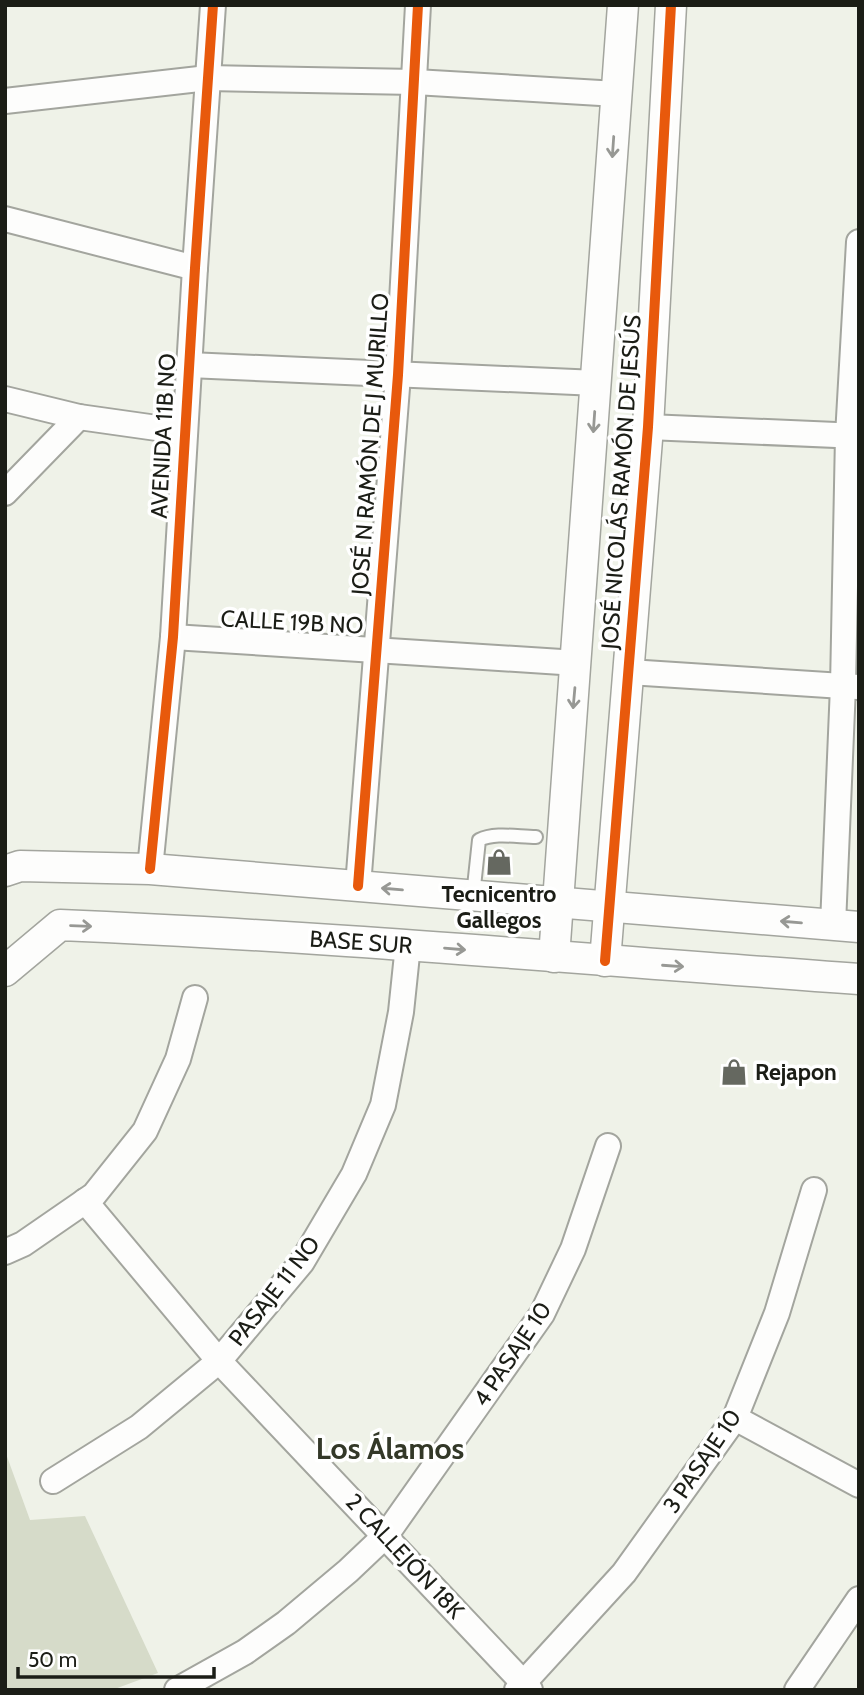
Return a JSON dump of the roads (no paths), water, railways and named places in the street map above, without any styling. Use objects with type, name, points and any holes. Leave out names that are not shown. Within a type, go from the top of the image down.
[{"type":"street","name":"AVENIDA 11B NO","points":[[150,869],[173,636],[188,365],[213,5]]},
{"type":"street","name":"JOSÉ N RAMÓN DE J MURILLO","points":[[358,886],[398,375],[418,5]]},
{"type":"street","name":"JOSÉ NICOLÁS RAMÓN DE JESÚS","points":[[554,957],[623,5]]},
{"type":"street","name":"JOSÉ NICOLÁS RAMÓN DE JESÚS","points":[[605,961],[648,427],[671,5]]},
{"type":"street","points":[[5,101],[208,78],[415,82],[617,94]]},
{"type":"street","points":[[5,219],[195,268]]},
{"type":"street","points":[[5,871],[20,866],[150,869],[846,926],[859,242]]},
{"type":"street","points":[[188,365],[597,383]]},
{"type":"street","points":[[5,399],[79,416],[185,432]]},
{"type":"street","points":[[5,493],[79,416]]},
{"type":"street","points":[[648,427],[854,436]]},
{"type":"street","name":"CALLE 19B NO","points":[[173,636],[577,663]]},
{"type":"street","points":[[629,672],[851,687]]},
{"type":"street","name":"BASE SUR","points":[[5,971],[60,925],[408,945],[859,979]]},
{"type":"street","name":"PASAJE 11 NO","points":[[53,1481],[139,1427],[219,1361],[302,1262],[354,1174],[383,1105],[401,1012],[408,945]]},
{"type":"street","points":[[5,1252],[23,1244],[94,1195],[145,1131],[178,1059],[195,998]]},
{"type":"street","name":"4 PASAJE 10","points":[[177,1690],[244,1652],[286,1623],[386,1535],[542,1314],[573,1249],[608,1146]]},
{"type":"street","name":"3 PASAJE 10","points":[[524,1688],[624,1573],[734,1418],[777,1312],[814,1190]]},
{"type":"street","name":"2 CALLEJÓN 18K","points":[[85,1202],[219,1361],[386,1535],[524,1688]]},
{"type":"street","points":[[734,1418],[859,1485]]},
{"type":"street","points":[[797,1690],[859,1599]]},
{"type":"lane","points":[[473,896],[479,840],[486,836],[536,837]]},
{"type":"place","name":"Tecnicentro Gallegos","points":[[499,862]]},
{"type":"place","name":"Rejapon","points":[[734,1072]]},
{"type":"district","name":"Los Álamos","points":[[390,1448]]}]
